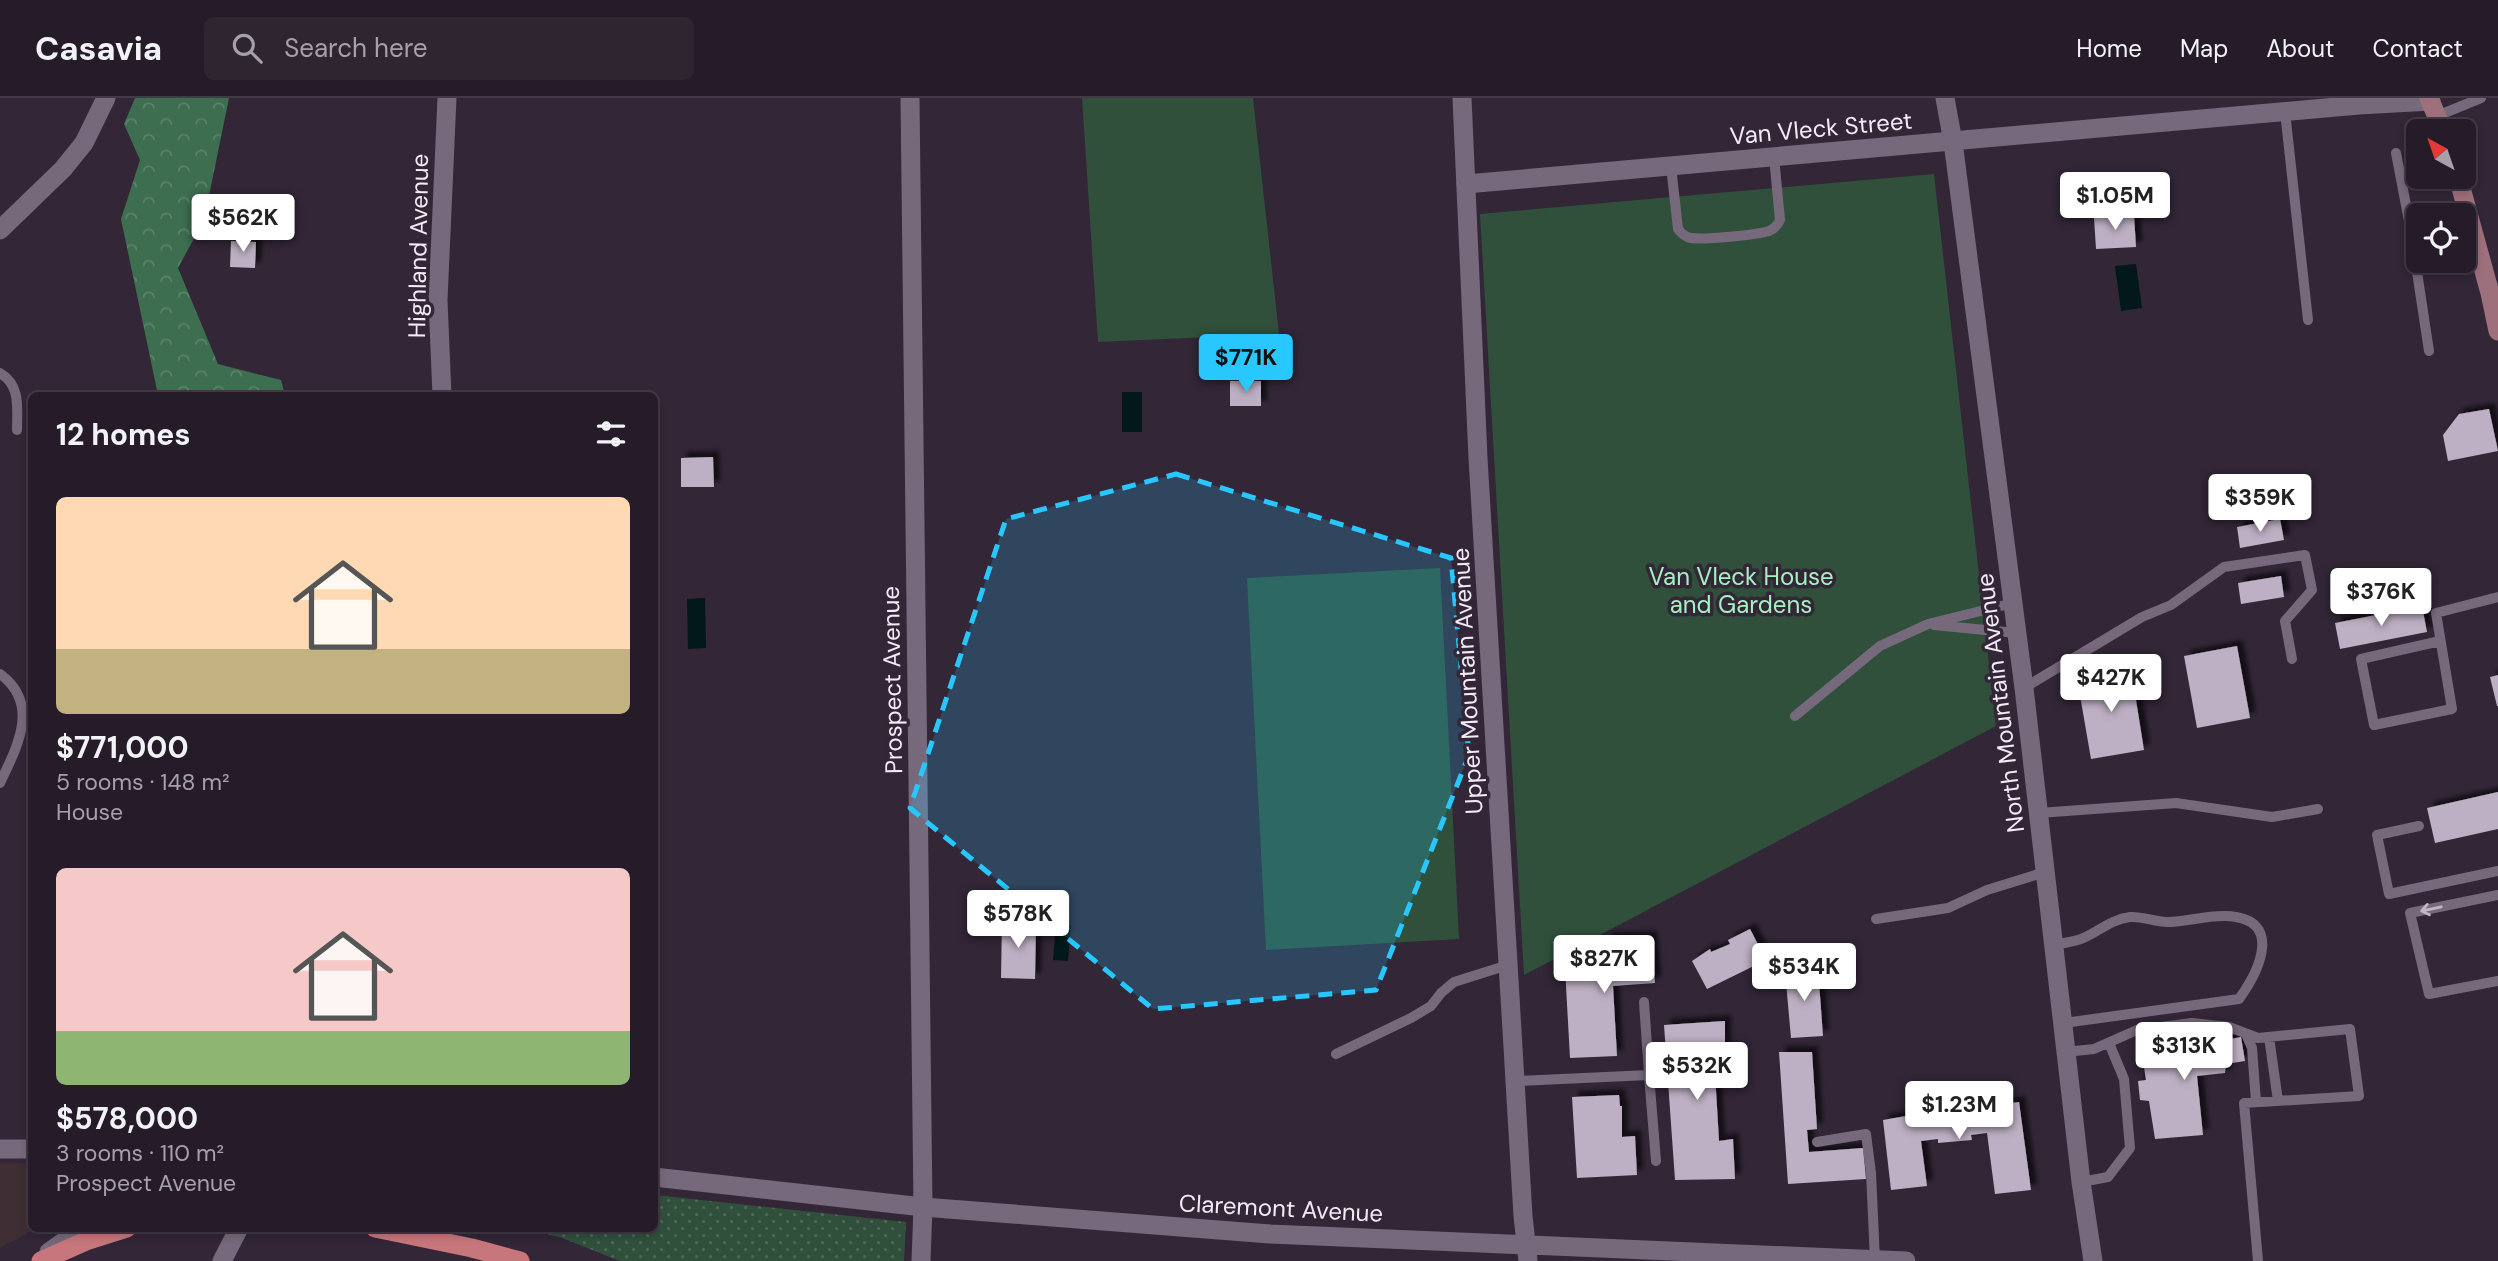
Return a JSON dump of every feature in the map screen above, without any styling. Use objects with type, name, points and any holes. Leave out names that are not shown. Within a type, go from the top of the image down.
[{"type":"main road","points":[[2476,250],[2494,292],[2498,331]]},
{"type":"main road","points":[[39,1261],[114,1232]]},
{"type":"main road","points":[[394,1232],[520,1261]]},
{"type":"street","points":[[3,220],[62,169],[84,143],[106,98]]},
{"type":"street","name":"Highland Avenue","points":[[442,392],[438,300],[447,98]]},
{"type":"street","name":"Prospect Avenue","points":[[910,98],[923,1207],[921,1261]]},
{"type":"street","name":"Upper Mountain Avenue","points":[[1462,98],[1478,458],[1527,1253]]},
{"type":"street","name":"North Mountain Avenue","points":[[1945,98],[2024,688],[2081,1182],[2093,1261]]},
{"type":"street","name":"Van Vleck Street","points":[[1466,184],[2285,112],[2357,102],[2435,112]]},
{"type":"street","points":[[0,1149],[28,1149]]},
{"type":"street","name":"Claremont Avenue","points":[[658,1177],[923,1207],[1527,1253],[1906,1261]]},
{"type":"street","points":[[39,1261],[78,1232]]},
{"type":"street","points":[[222,1261],[237,1232]]},
{"type":"lane","points":[[2435,112],[2481,98]]},
{"type":"lane","points":[[2285,112],[2308,320]]},
{"type":"lane","points":[[2396,153],[2408,203]]},
{"type":"lane","points":[[1671,166],[1678,229],[1683,235],[1690,238],[1737,235],[1765,232],[1779,224],[1774,157]]},
{"type":"lane","points":[[2419,273],[2428,351]]},
{"type":"lane","points":[[0,373],[7,377],[16,391],[17,430]]},
{"type":"lane","points":[[2024,688],[2142,617],[2171,605],[2224,567],[2305,555],[2312,590],[2285,621],[2292,659]]},
{"type":"lane","points":[[2440,641],[2361,659],[2374,725],[2452,709],[2436,613],[2498,597]]},
{"type":"lane","points":[[1795,716],[1880,646],[1928,624],[2013,603]]},
{"type":"lane","points":[[1928,624],[2016,633]]},
{"type":"lane","points":[[0,674],[11,682],[24,712],[19,742],[0,783]]},
{"type":"lane","points":[[2039,813],[2176,803],[2272,817],[2318,809]]},
{"type":"lane","points":[[2419,826],[2377,835],[2389,894],[2498,871]]},
{"type":"lane","points":[[1877,919],[1948,908],[1987,890],[2045,872]]},
{"type":"lane","points":[[2498,895],[2410,913],[2430,994],[2498,981]]},
{"type":"lane","points":[[2054,945],[2081,939],[2115,921],[2130,917],[2165,922],[2224,916],[2244,918],[2258,928],[2262,944],[2260,963],[2239,999],[2064,1023]]},
{"type":"lane","points":[[1336,1054],[1431,1006],[1454,982],[1508,965]]},
{"type":"lane","points":[[1644,1002],[1657,1161]]},
{"type":"lane","points":[[2066,1052],[2094,1049],[2137,1030],[2192,1023],[2229,1027],[2258,1038],[2350,1029],[2359,1096],[2244,1103],[2258,1261]]},
{"type":"lane","points":[[2246,1034],[2252,1048],[2256,1102]]},
{"type":"lane","points":[[2269,1037],[2278,1101]]},
{"type":"lane","points":[[2081,1182],[2108,1177],[2130,1148],[2124,1079],[2109,1043]]},
{"type":"lane","points":[[1516,1081],[1649,1075]]},
{"type":"lane","points":[[1817,1142],[1866,1135],[1871,1173],[1875,1259]]},
{"type":"highlighted area","points":[[1176,474],[1451,558],[1469,755],[1376,990],[1153,1009],[910,808],[1006,519]]},
{"type":"shaded area","points":[[2136,264],[2142,308],[2121,311],[2115,266]]},
{"type":"shaded area","points":[[1122,392],[1142,392],[1142,432],[1122,432]]},
{"type":"shaded area","points":[[705,598],[706,648],[688,649],[687,599]]},
{"type":"shaded area","points":[[1056,924],[1071,925],[1068,961],[1053,960]]},
{"type":"shaded area","points":[[0,1163],[28,1163],[29,1232],[0,1248]]},
{"type":"green space","points":[[135,98],[229,98],[204,220],[178,268],[218,364],[281,380],[284,392],[157,392],[121,219],[140,160],[124,124]]},
{"type":"green space","points":[[1082,98],[1253,98],[1279,334],[1098,342]]},
{"type":"green space","name":"Van Vleck House and Gardens","points":[[1934,174],[1996,726],[1524,975],[1480,214]]},
{"type":"green space","points":[[1440,568],[1459,939],[1266,950],[1247,578]]},
{"type":"green space","points":[[658,1195],[906,1222],[904,1261],[620,1261],[539,1232],[658,1232]]},
{"type":"building","points":[[2134,215],[2136,247],[2096,249],[2094,218]]},
{"type":"building","points":[[231,241],[256,242],[255,268],[230,267]]},
{"type":"building","points":[[1230,381],[1261,381],[1261,406],[1230,406]]},
{"type":"building","points":[[2489,409],[2498,451],[2448,461],[2443,435],[2459,414]]},
{"type":"building","points":[[713,457],[714,487],[681,487],[681,458]]},
{"type":"building","points":[[2280,519],[2284,540],[2240,548],[2237,527]]},
{"type":"building","points":[[2281,576],[2284,597],[2241,604],[2238,583]]},
{"type":"building","points":[[2422,606],[2427,632],[2340,649],[2335,623]]},
{"type":"building","points":[[2237,646],[2250,718],[2197,728],[2184,656]]},
{"type":"building","points":[[2131,669],[2144,750],[2091,759],[2077,678]]},
{"type":"building","points":[[2498,675],[2498,706],[2497,706],[2490,677]]},
{"type":"building","points":[[2498,792],[2498,829],[2435,843],[2427,808]]},
{"type":"building","points":[[1002,921],[1036,922],[1035,979],[1001,978]]},
{"type":"building","points":[[1750,929],[1766,960],[1707,989],[1692,961],[1710,949],[1711,952],[1730,944],[1728,940]]},
{"type":"building","points":[[1651,937],[1655,983],[1613,986],[1617,1056],[1570,1058],[1565,968],[1607,965],[1605,939]]},
{"type":"building","points":[[1818,969],[1823,1036],[1791,1038],[1785,971]]},
{"type":"building","points":[[1725,1021],[1725,1058],[1714,1057],[1719,1141],[1733,1139],[1735,1179],[1675,1180],[1664,1025]]},
{"type":"building","points":[[2192,1033],[2191,1040],[2218,1035],[2220,1041],[2241,1037],[2245,1061],[2226,1064],[2225,1073],[2197,1076],[2203,1135],[2155,1139],[2149,1101],[2140,1100],[2138,1081],[2146,1080],[2142,1054],[2178,1050],[2177,1036]]},
{"type":"building","points":[[1779,1052],[1812,1052],[1817,1129],[1807,1130],[1809,1152],[1863,1148],[1866,1179],[1788,1184]]},
{"type":"building","points":[[1619,1095],[1622,1106],[1622,1137],[1635,1136],[1637,1175],[1577,1178],[1572,1097]]},
{"type":"building","points":[[1989,1098],[1990,1106],[2019,1102],[2031,1190],[1995,1194],[1987,1133],[1971,1135],[1972,1140],[1938,1143],[1938,1139],[1921,1141],[1927,1186],[1891,1190],[1883,1120],[1912,1115],[1910,1107]]}]
